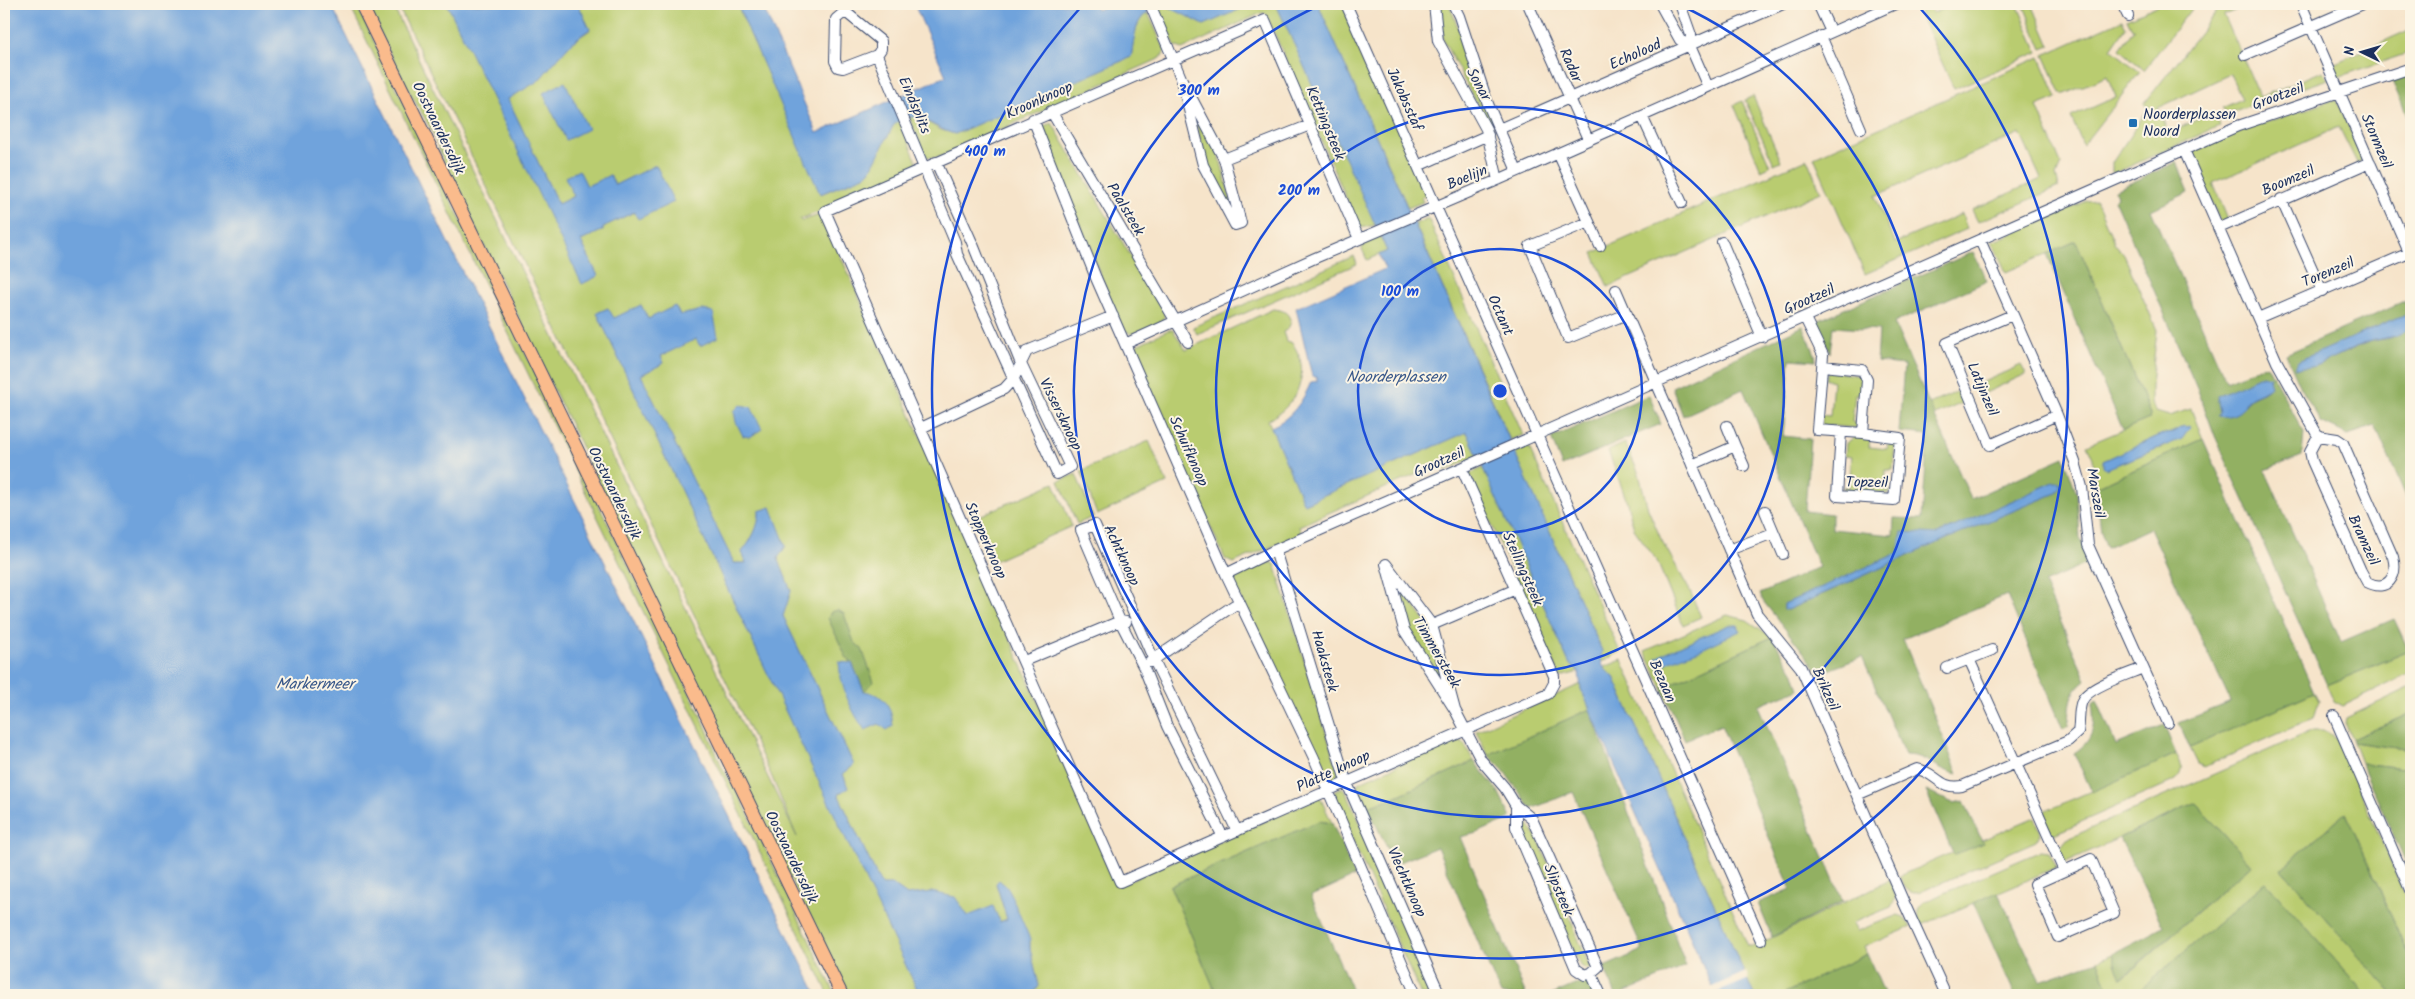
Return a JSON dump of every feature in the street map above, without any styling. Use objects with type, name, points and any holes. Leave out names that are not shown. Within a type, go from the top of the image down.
[{"type":"main road","name":"Oostvaardersdijk","points":[[360,4],[842,995]]},
{"type":"street","name":"Jakobsstaf","points":[[1346,4],[1436,206]]},
{"type":"street","name":"Sonar","points":[[1434,4],[1438,41],[1480,116],[1488,135],[1498,180]]},
{"type":"street","name":"Sonar","points":[[1453,4],[1460,16],[1488,104],[1517,171]]},
{"type":"street","name":"Radar","points":[[1528,4],[1588,139]]},
{"type":"street","points":[[1660,4],[1680,40],[1690,46]]},
{"type":"street","points":[[1680,4],[1691,36],[1690,46],[1708,87]]},
{"type":"street","name":"Echolood","points":[[1499,130],[1783,4]]},
{"type":"street","points":[[1818,4],[1826,34],[1861,129]]},
{"type":"street","name":"Boelijn","points":[[1125,344],[1359,239],[1498,180],[1895,4]]},
{"type":"street","points":[[2122,4],[2128,16]]},
{"type":"street","name":"Stormzeil","points":[[2301,4],[2340,90],[2410,255]]},
{"type":"street","points":[[2246,55],[2363,4]]},
{"type":"street","points":[[1152,6],[1180,78],[1203,165],[1235,225],[1241,223],[1224,159],[1180,78]]},
{"type":"street","name":"Eindsplits","points":[[842,14],[848,14],[881,41],[881,49],[877,55],[843,68],[838,67],[835,61],[836,19],[842,14]]},
{"type":"street","name":"Kroonknoop","points":[[825,211],[1173,58],[1265,20]]},
{"type":"street","name":"Kettingsteek","points":[[1265,20],[1359,239]]},
{"type":"street","name":"Eindsplits","points":[[877,55],[925,166]]},
{"type":"street","name":"Grootzeil","points":[[1226,574],[1275,550],[2238,126],[2340,90],[2411,68]]},
{"type":"street","name":"Paalsteek","points":[[1051,111],[1188,342]]},
{"type":"street","points":[[1642,116],[1682,203]]},
{"type":"street","name":"Schuifknoop","points":[[1033,119],[1125,344],[1226,574],[1328,791]]},
{"type":"street","points":[[1224,159],[1310,125]]},
{"type":"street","points":[[1418,166],[1488,135]]},
{"type":"street","points":[[2184,150],[2277,362],[2318,436]]},
{"type":"street","points":[[1558,153],[1600,246]]},
{"type":"street","name":"Vissersknoop","points":[[925,166],[955,242],[957,254],[1057,474],[1070,467],[1021,364],[974,247],[936,162]]},
{"type":"street","name":"Boomzeil","points":[[2219,228],[2281,199],[2370,162]]},
{"type":"street","points":[[2281,199],[2322,291]]},
{"type":"street","name":"Octant","points":[[1436,206],[1538,435]]},
{"type":"street","name":"Stopperknoop","points":[[825,211],[1120,882]]},
{"type":"street","points":[[1589,222],[1530,246],[1549,293],[1568,338],[1627,314]]},
{"type":"street","name":"Marszeil","points":[[1980,240],[2057,415],[2082,487],[2088,545],[2168,724]]},
{"type":"street","points":[[1722,242],[1762,337]]},
{"type":"street","name":"Torenzeil","points":[[2258,318],[2410,255]]},
{"type":"street","name":"Brikzeil","points":[[1616,290],[1757,614],[1801,668],[1943,988]]},
{"type":"street","name":"Latijnzeil","points":[[2012,315],[1947,343],[1990,445],[2057,415]]},
{"type":"street","points":[[921,428],[1004,389],[1014,378],[1027,351],[1113,316]]},
{"type":"street","name":"Topzeil","points":[[1805,318],[1822,355],[1823,366],[1817,430],[1841,432],[1863,434],[1900,438],[1894,500],[1837,496],[1841,432]]},
{"type":"street","points":[[1823,366],[1862,370],[1867,380],[1863,434]]},
{"type":"street","points":[[1727,426],[1744,466]]},
{"type":"street","name":"Bezaan","points":[[1538,435],[1761,940]]},
{"type":"street","name":"Bramzeil","points":[[2318,436],[2331,436],[2343,443],[2393,557],[2396,569],[2392,579],[2386,585],[2378,586],[2367,582],[2361,571],[2312,461],[2310,451],[2318,436]]},
{"type":"street","points":[[1692,465],[1736,446]]},
{"type":"street","name":"Stellingsteek","points":[[1466,467],[1554,676],[1554,683]]},
{"type":"street","points":[[1765,511],[1783,554]]},
{"type":"street","name":"Achtknoop","points":[[1223,836],[1167,726],[1144,668],[1120,621],[1081,530],[1094,525],[1153,658],[1237,831]]},
{"type":"street","points":[[1729,550],[1774,533]]},
{"type":"street","name":"Haaksteek","points":[[1275,550],[1346,781]]},
{"type":"street","name":"Timmersteek","points":[[1455,710],[1432,625],[1386,564],[1404,630],[1455,710],[1464,730]]},
{"type":"street","points":[[1432,625],[1516,589]]},
{"type":"street","points":[[1144,668],[1153,658],[1239,602]]},
{"type":"street","points":[[1024,660],[1120,621],[1137,623]]},
{"type":"street","points":[[1947,668],[1992,650]]},
{"type":"street","points":[[1969,659],[2064,871]]},
{"type":"street","points":[[1857,795],[1918,769],[1923,770],[1942,784],[1952,788],[1962,786],[2068,741],[2078,732],[2081,704],[2084,696],[2102,685],[2143,668]]},
{"type":"street","name":"Platte knoop","points":[[1120,882],[1328,791],[1346,781],[1548,694],[1554,683]]},
{"type":"street","points":[[2334,716],[2411,892]]},
{"type":"street","name":"Slipsteek","points":[[1464,730],[1481,760],[1505,788],[1516,806],[1532,819],[1598,967],[1591,973],[1585,975],[1576,969],[1516,827],[1516,806]]},
{"type":"street","name":"Vlechtknoop","points":[[1346,781],[1440,995]]},
{"type":"street","points":[[1328,791],[1416,995]]},
{"type":"street","points":[[2091,859],[2114,913],[2058,937],[2035,884],[2064,871],[2091,859]]},
{"type":"street","name":"Slipsteek","points":[[1591,973],[1601,995]]},
{"type":"green space","points":[[349,4],[356,4],[704,722],[722,767],[739,795],[836,995],[829,995]]},
{"type":"green space","points":[[366,4],[392,4],[797,837],[771,775],[584,385],[397,4],[447,4],[583,283],[598,276],[581,241],[603,230],[603,227],[634,212],[638,219],[656,165],[615,185],[610,175],[587,186],[579,171],[574,196],[558,204],[508,99],[538,81],[571,43],[590,30],[578,4],[737,4],[821,194],[864,176],[870,171],[893,126],[899,120],[917,162],[907,169],[908,171],[800,219],[801,221],[822,214],[1119,885],[1320,797],[1332,823],[1319,821],[1170,886],[1217,995],[1032,995],[1039,986],[1030,948],[1030,939],[996,884],[1007,919],[997,922],[987,922],[967,915],[931,892],[907,895],[893,885],[881,885],[838,794],[846,781],[843,774],[854,765],[783,616],[791,591],[778,558],[771,507],[759,511],[754,533],[742,552],[746,563],[734,563],[641,375],[664,363],[661,356],[696,339],[700,346],[703,310],[680,315],[675,306],[648,319],[641,305],[613,319],[608,308],[597,313],[920,995],[847,995],[445,165],[432,131],[405,84]]},
{"type":"green space","points":[[1252,4],[1276,4],[1376,225],[1360,228],[1358,225],[1266,14],[1262,13],[1182,49],[1175,46],[1159,8],[1167,6],[1204,25]]},
{"type":"green space","points":[[1318,4],[1343,4],[1427,195],[1421,197],[1423,202],[1408,208]]},
{"type":"green space","points":[[1438,4],[1449,4],[1495,124],[1489,127],[1443,40]]},
{"type":"green space","points":[[1930,4],[1933,13],[1942,9],[1940,4],[2017,4],[2038,52],[1954,89],[1918,10]]},
{"type":"green space","points":[[2023,4],[2032,4],[2050,46],[2042,49]]},
{"type":"green space","points":[[2161,4],[2195,4],[2144,70],[2120,49],[2134,29],[2132,29],[2127,19]]},
{"type":"green space","points":[[2222,4],[2251,4],[2224,15],[2260,97],[2323,71],[2328,79],[2228,113],[2222,108],[2242,99],[2230,74],[2158,108],[2168,133],[2214,112],[2219,126],[2115,173],[2112,172],[2112,163],[2149,107],[2144,104]]},
{"type":"green space","points":[[1148,13],[1165,50],[1161,58],[937,158],[926,157],[909,117],[915,115],[941,130],[955,134],[1131,57],[1137,26],[1143,16]]},
{"type":"green space","points":[[2122,20],[2126,27],[2111,49],[2140,72],[2083,145],[2071,117],[2116,97],[2107,76],[2062,95],[2044,55]]},
{"type":"green space","points":[[2411,29],[2411,52],[2338,77],[2333,64]]},
{"type":"green space","points":[[2040,57],[2057,98],[2037,106],[2061,164],[2056,176],[2059,187],[1978,222],[1972,210],[2041,179],[2020,133],[1875,196],[1895,243],[1962,214],[1967,229],[1865,274],[1814,157]]},
{"type":"green space","points":[[2411,73],[2411,124],[2391,79]]},
{"type":"green space","points":[[1753,96],[1781,161],[1774,164],[1745,100]]},
{"type":"green space","points":[[2336,99],[2364,160],[2357,163],[2339,127],[2213,183],[2228,220],[2220,222],[2191,153],[2241,131]]},
{"type":"green space","points":[[1191,101],[1219,155],[1236,220],[1206,164]]},
{"type":"green space","points":[[1742,101],[1770,166],[1761,170],[1734,105]]},
{"type":"green space","points":[[1052,123],[1165,314],[1162,321],[1132,334],[1123,330],[1040,127]]},
{"type":"green space","points":[[1807,159],[1821,192],[1608,287],[1593,253]]},
{"type":"green space","points":[[2177,162],[2189,192],[2151,210],[2226,381],[2267,365],[2304,433],[2302,456],[2265,470],[2341,642],[2394,619],[2409,651],[2327,685],[2215,436],[2199,393],[2114,199],[2117,197],[2115,190]],"holes":[[[2263,375],[2268,377],[2267,390],[2249,398],[2242,410],[2218,416],[2251,381]]]},
{"type":"green space","points":[[2096,200],[2114,242],[2124,255],[2157,330],[2151,402],[2156,412],[2169,416],[2191,409],[2203,439],[2096,487],[2093,458],[2087,445],[2149,419],[2150,414],[2076,241],[2006,272],[1992,242],[2087,201]],"holes":[[[2184,426],[2190,429],[2162,448],[2127,461],[2103,461]]]},
{"type":"green space","points":[[1428,218],[1523,435],[1510,440],[1415,224]]},
{"type":"green space","points":[[1380,236],[1387,251],[1367,260],[1362,249],[1364,244]]},
{"type":"green space","points":[[2076,241],[2150,414],[2149,419],[2123,430],[2047,254]]},
{"type":"green space","points":[[1973,252],[1987,281],[1894,323],[1971,499],[2064,457],[2077,494],[2080,538],[2091,562],[2044,583],[2086,680],[2080,685],[2073,696],[2068,726],[2063,729],[2007,595],[1903,639],[1958,774],[1944,770],[1927,760],[1905,755],[1862,657],[1820,673],[1763,601],[1760,594],[1819,567],[1743,389],[1683,416],[1672,387],[1803,326],[1816,361],[1790,359],[1783,436],[1810,439],[1805,511],[1832,514],[1832,529],[1893,535],[1894,518],[1922,519],[1928,435],[1899,432],[1904,365],[1877,362],[1879,330],[1833,327],[1830,353],[1817,321]],"holes":[[[2054,482],[2056,493],[1930,546],[1787,610],[1784,609],[1784,604],[1898,553],[1932,535]]]},
{"type":"green space","points":[[1354,256],[1357,264],[1197,334],[1193,327]]},
{"type":"green space","points":[[2411,299],[2411,312],[2298,361],[2297,367],[2317,365],[2371,341],[2391,338],[2411,327],[2411,508],[2375,426],[2348,435],[2321,422],[2301,388],[2286,354]]},
{"type":"green space","points":[[1273,309],[1285,312],[1290,319],[1291,322],[1288,329],[1283,332],[1286,341],[1292,343],[1298,354],[1301,376],[1299,387],[1294,397],[1278,414],[1268,420],[1304,504],[1467,432],[1478,456],[1446,470],[1442,463],[1299,526],[1301,534],[1233,563],[1225,559],[1134,355],[1137,345],[1168,330],[1173,330],[1186,350]]},
{"type":"green space","points":[[2021,365],[2026,374],[1985,393],[1981,383]]},
{"type":"green space","points":[[1830,371],[1861,376],[1863,381],[1862,394],[1855,394],[1852,422],[1858,424],[1855,428],[1822,425],[1822,415],[1830,416],[1833,381],[1825,379]]},
{"type":"green space","points":[[1962,390],[1967,401],[1933,416],[1929,404]]},
{"type":"green space","points":[[1649,395],[1661,424],[1562,466],[1551,438]]},
{"type":"green space","points":[[1855,437],[1870,438],[1869,447],[1887,449],[1889,440],[1892,440],[1895,445],[1893,470],[1886,470],[1885,491],[1891,491],[1889,494],[1845,491],[1843,487],[1849,487],[1852,456],[1845,455],[1846,443]]},
{"type":"green space","points":[[2203,439],[2314,692],[2190,748],[2179,723],[2231,702],[2150,528],[2107,548],[2101,532],[2096,487]]},
{"type":"green space","points":[[1149,441],[1167,483],[1097,515],[1081,471]]},
{"type":"green space","points":[[1625,443],[1639,474],[1648,509],[1661,539],[1690,591],[1701,617],[1683,625],[1657,561],[1634,529],[1626,499],[1608,451]]},
{"type":"green space","points":[[1529,447],[1620,652],[1600,663],[1602,651],[1515,453]]},
{"type":"green space","points":[[1483,468],[1570,665],[1579,672],[1560,677],[1469,474]]},
{"type":"green space","points":[[1076,474],[1093,517],[1077,524],[1059,481]]},
{"type":"green space","points":[[1054,483],[1072,526],[994,561],[977,517]]},
{"type":"green space","points":[[1270,562],[1275,564],[1339,775],[1327,780],[1234,584],[1235,576]]},
{"type":"green space","points":[[1392,576],[1431,629],[1448,694],[1408,629]]},
{"type":"green space","points":[[838,610],[844,614],[854,642],[862,649],[874,682],[864,691],[852,663],[846,657],[828,618],[831,612]]},
{"type":"green space","points":[[1727,615],[1747,620],[1772,637],[1662,688],[1645,651]]},
{"type":"green space","points":[[1772,637],[1794,673],[1799,689],[1758,706],[1843,901],[1772,937],[1758,903],[1791,889],[1721,725],[1685,740],[1662,688]]},
{"type":"green space","points":[[2409,651],[2411,673],[2343,706],[2334,701],[2327,685]]},
{"type":"green space","points":[[1622,660],[1748,946],[1755,946],[1890,880],[1896,898],[1891,907],[1852,923],[1857,931],[1898,915],[1904,917],[1911,927],[1864,947],[1867,954],[1785,993],[1786,995],[1754,995],[1614,677],[1602,668]]},
{"type":"green space","points":[[1581,684],[1581,689],[1590,709],[1488,755],[1476,731]]},
{"type":"green space","points":[[2411,687],[2411,713],[2352,739],[2345,723],[2346,718]]},
{"type":"green space","points":[[2314,692],[2319,701],[2314,718],[2204,767],[2198,764],[2190,748]]},
{"type":"green space","points":[[2097,700],[2116,745],[2164,725],[2176,754],[2092,792],[2074,753],[2090,737],[2093,725],[2092,703]]},
{"type":"green space","points":[[1590,709],[1686,966],[1619,995],[1616,995],[1604,967],[1643,950],[1573,792],[1531,809],[1504,771],[1488,755]]},
{"type":"green space","points":[[2411,713],[2411,750],[2353,742],[2352,739]]},
{"type":"green space","points":[[2314,730],[2323,730],[2337,738],[2411,909],[2411,961],[2346,813],[2281,869],[2394,995],[2366,995],[2266,882],[2134,995],[2101,995],[2108,989],[2098,961],[2112,954],[2122,979],[2251,865],[2196,803],[2064,863],[2059,849],[2067,839]]},
{"type":"green space","points":[[1456,739],[1463,742],[1474,761],[1390,799],[1367,806],[1357,786],[1358,783]]},
{"type":"green space","points":[[2353,742],[2411,750],[2411,769],[2361,763]]},
{"type":"green space","points":[[2176,754],[2181,767],[2176,780],[2054,834],[2050,832],[2041,813]]},
{"type":"green space","points":[[1474,761],[1498,791],[1511,818],[1477,833],[1460,837],[1526,995],[1501,995],[1437,847],[1395,864],[1367,806],[1390,799]]},
{"type":"green space","points":[[2361,763],[2411,769],[2411,875]]},
{"type":"green space","points":[[1343,788],[1346,791],[1436,995],[1421,995],[1334,798],[1335,791]]},
{"type":"green space","points":[[1926,791],[1953,803],[1964,801],[1983,843],[1954,855]]},
{"type":"green space","points":[[2196,803],[2251,865],[2121,979],[2112,954],[2163,927],[2120,838]]},
{"type":"green space","points":[[2346,813],[2411,961],[2411,995],[2394,995],[2281,869]]},
{"type":"green space","points":[[2035,817],[2041,833],[2036,841],[1918,893],[1908,890],[1899,876]]},
{"type":"green space","points":[[1319,821],[1332,823],[1355,876],[1311,896],[1354,995],[1217,995],[1170,886]]},
{"type":"green space","points":[[1527,823],[1538,838],[1590,968],[1586,969],[1580,966],[1521,827]]},
{"type":"green space","points":[[2041,851],[2049,852],[2057,867],[1920,926],[1918,913],[1919,908],[1924,902]]},
{"type":"green space","points":[[2266,882],[2366,995],[2134,995]]},
{"type":"green space","points":[[1998,892],[2040,981],[2098,961],[2108,989],[2101,995],[2015,995],[1974,903]]},
{"type":"green space","points":[[1867,954],[1885,995],[1786,995],[1785,993]]},
{"type":"green space","points":[[1593,977],[1601,995],[1552,995]]},
{"type":"water","name":"Markermeer","points":[[4,4],[331,4],[817,995],[4,995]]},
{"type":"water","points":[[447,4],[578,4],[590,29],[571,43],[538,81],[508,99],[558,204],[574,196],[565,177],[579,170],[587,186],[610,175],[615,185],[656,165],[674,202],[638,219],[634,212],[603,227],[603,230],[581,241],[598,276],[582,284]]},
{"type":"water","points":[[737,4],[762,4],[817,133],[946,76],[914,4],[1094,4],[1097,10],[1111,4],[1252,4],[1204,25],[1167,6],[1159,8],[1158,6],[1147,11],[1148,13],[1143,16],[1137,26],[1131,57],[955,134],[916,117],[908,117],[901,120],[893,126],[870,171],[864,176],[820,194]]},
{"type":"water","name":"Noorderplassen","points":[[1276,4],[1318,4],[1602,651],[1601,660],[1603,666],[1614,677],[1754,995],[1716,995],[1581,689],[1579,672],[1570,665],[1467,432],[1304,504],[1271,427],[1285,419],[1295,409],[1311,382],[1317,381],[1317,378],[1312,376],[1296,308],[1385,269],[1379,255],[1387,251]]},
{"type":"water","points":[[565,82],[588,129],[566,140],[543,93]]},
{"type":"water","points":[[641,305],[648,319],[675,306],[680,315],[703,310],[713,312],[718,337],[700,346],[696,339],[661,356],[664,363],[641,375],[734,563],[746,563],[742,552],[754,533],[759,511],[771,507],[786,546],[778,558],[791,591],[783,616],[854,765],[843,774],[848,788],[838,794],[881,885],[893,885],[907,895],[931,892],[955,897],[968,916],[993,906],[1000,922],[1007,919],[996,883],[999,880],[1008,888],[1030,939],[1030,948],[1039,986],[1032,995],[920,995],[597,313],[608,308],[614,318]]},
{"type":"water","points":[[2411,312],[2411,327],[2401,334],[2367,342],[2314,366],[2295,368],[2298,361]]},
{"type":"water","points":[[2263,375],[2270,377],[2271,386],[2249,398],[2243,408],[2237,413],[2228,416],[2218,416],[2220,412],[2217,396]]},
{"type":"water","points":[[740,405],[751,407],[762,429],[750,437],[743,436],[736,422],[734,411]]},
{"type":"water","points":[[2184,426],[2189,426],[2190,428],[2182,439],[2106,469],[2103,467],[2103,461]]},
{"type":"water","points":[[2054,482],[2060,482],[2061,486],[2056,493],[1930,546],[1787,610],[1784,609],[1784,604],[1898,553],[1902,532],[1938,534]]},
{"type":"water","points":[[1729,625],[1738,625],[1740,631],[1700,650],[1670,661],[1660,669],[1657,667],[1657,658],[1668,651]]},
{"type":"water","points":[[839,662],[852,663],[864,691],[877,695],[886,702],[891,712],[893,726],[887,730],[879,724],[865,730],[847,698]]},
{"type":"pier","points":[[1746,972],[1749,979],[1713,994],[1710,988]]},
{"type":"place","name":"Noorderplassen Noord","points":[[2133,123]]}]
